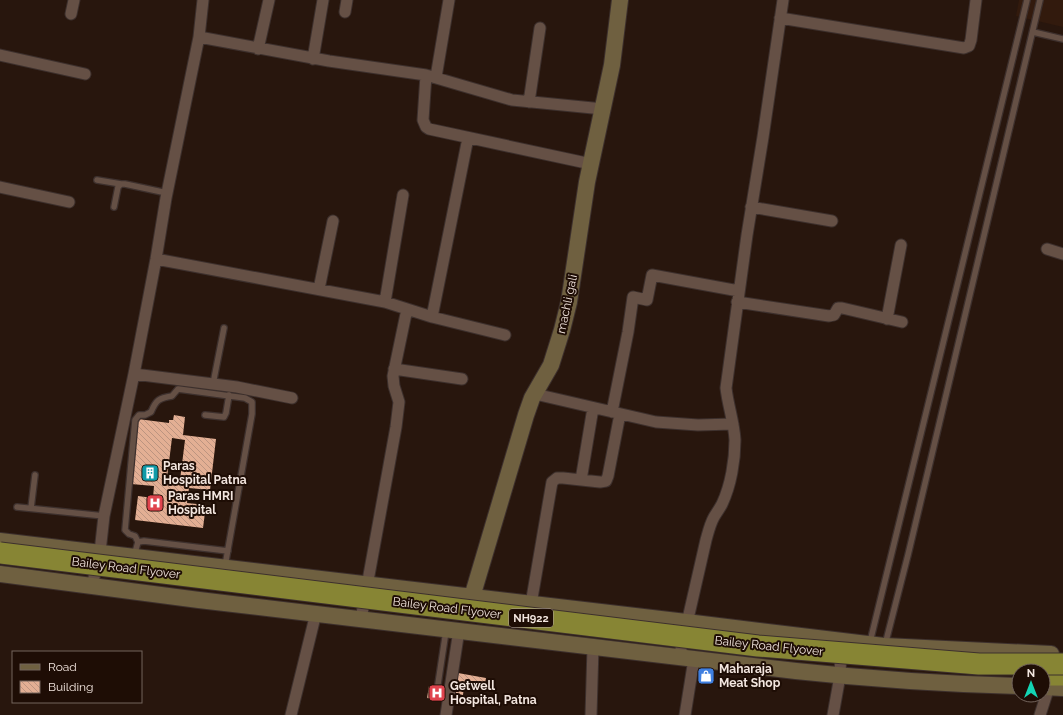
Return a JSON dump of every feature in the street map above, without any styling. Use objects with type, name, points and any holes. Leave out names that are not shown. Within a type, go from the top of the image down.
[{"type":"highway","name":"Bailey Road Flyover","points":[[0,553],[758,646],[979,664],[1063,664]]},
{"type":"highway","name":"Bailey Road Flyover","points":[[0,566],[757,657],[979,675],[1011,675]]},
{"type":"main road","name":"machli gali","points":[[472,597],[526,414],[551,365],[569,302],[587,182],[612,65],[620,0]]},
{"type":"main road","points":[[0,541],[100,552],[136,549],[225,568],[877,645],[1063,655]]},
{"type":"main road","points":[[0,574],[840,676],[1011,686]]},
{"type":"main road","points":[[452,595],[453,629]]},
{"type":"main road","points":[[999,686],[1000,652]]},
{"type":"street","points":[[71,14],[74,0]]},
{"type":"street","points":[[92,586],[100,552],[104,516],[134,374],[156,259],[167,193],[198,37],[203,0]]},
{"type":"street","points":[[258,49],[269,0]]},
{"type":"street","points":[[313,59],[323,0]]},
{"type":"street","points":[[345,12],[347,0]]},
{"type":"street","points":[[449,0],[422,115],[424,124],[429,129],[591,164]]},
{"type":"street","points":[[685,715],[686,622],[710,526],[726,494],[730,480],[734,454],[735,441],[733,424],[727,401],[726,388],[751,207],[783,0]]},
{"type":"street","points":[[780,18],[964,48],[970,44],[976,0]]},
{"type":"street","points":[[529,102],[540,28]]},
{"type":"street","points":[[198,37],[313,59],[431,76],[512,100],[603,109]]},
{"type":"street","points":[[0,55],[85,74]]},
{"type":"street","points":[[432,317],[468,138]]},
{"type":"street","points":[[0,187],[69,202]]},
{"type":"street","points":[[384,302],[403,195]]},
{"type":"street","points":[[751,207],[832,221]]},
{"type":"street","points":[[319,289],[333,221]]},
{"type":"street","points":[[887,319],[901,245]]},
{"type":"street","points":[[1047,249],[1063,254]]},
{"type":"street","points":[[156,259],[384,302],[432,317],[505,336]]},
{"type":"street","points":[[531,604],[551,484],[557,478],[600,482],[606,481],[607,479],[633,297],[647,300],[652,275],[829,316],[834,315],[837,309],[841,308],[902,322]]},
{"type":"street","points":[[361,619],[399,409],[398,396],[393,381],[394,369],[407,309]]},
{"type":"street","points":[[394,369],[462,379]]},
{"type":"street","points":[[134,374],[213,384],[292,398]]},
{"type":"street","points":[[535,394],[593,408],[668,423],[698,425],[733,424]]},
{"type":"street","points":[[581,480],[593,408]]},
{"type":"street","points":[[291,715],[316,613]]},
{"type":"street","points":[[446,715],[453,629]]},
{"type":"street","points":[[833,715],[840,676],[841,641]]},
{"type":"street","points":[[591,715],[593,647]]},
{"type":"street","points":[[1040,715],[1052,683]]},
{"type":"lane","points":[[877,645],[1027,0]]},
{"type":"lane","points":[[877,645],[910,547],[1040,0]]},
{"type":"lane","points":[[1033,32],[1063,39]]},
{"type":"lane","points":[[98,180],[167,193]]},
{"type":"lane","points":[[114,207],[118,187],[121,184]]},
{"type":"lane","points":[[213,384],[224,328]]},
{"type":"lane","points":[[136,549],[136,536],[129,534],[125,530],[135,420],[139,415],[151,412],[155,403],[162,397],[172,396],[178,389],[248,399],[252,402],[253,408],[225,568]]},
{"type":"lane","points":[[205,415],[224,417],[229,396]]},
{"type":"lane","points":[[31,508],[35,475]]},
{"type":"lane","points":[[16,507],[104,516]]},
{"type":"lane","points":[[136,549],[144,541],[228,551]]},
{"type":"lane","points":[[438,684],[453,629]]},
{"type":"shaded area","points":[[1019,0],[1063,0],[1063,27],[1016,16]]},
{"type":"building","name":"Paras Hospital Patna","points":[[174,415],[185,417],[183,435],[216,439],[210,490],[189,488],[187,503],[206,505],[203,528],[135,520],[138,496],[153,498],[154,486],[131,484],[138,419],[169,423],[169,420],[173,420]],"holes":[[[172,438],[185,440],[180,480],[167,478]]]},
{"type":"building","points":[[458,673],[486,678],[484,689],[464,686],[463,695],[454,693]]},
{"type":"building","points":[[429,686],[448,689],[446,701],[427,698]]},
{"type":"place","name":"Paras Hospital Patna","points":[[150,473]]},
{"type":"place","name":"Paras HMRI Hospital","points":[[155,503]]},
{"type":"place","name":"Maharaja Meat Shop","points":[[706,676]]},
{"type":"place","name":"Getwell Hospital, Patna","points":[[437,693]]}]
